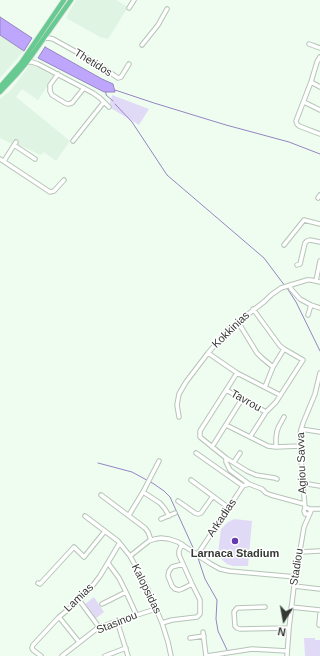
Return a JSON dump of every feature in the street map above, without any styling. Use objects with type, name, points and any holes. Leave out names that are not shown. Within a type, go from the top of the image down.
[{"type":"main road","points":[[0,92],[27,62],[64,0]]},
{"type":"main road","points":[[39,41],[71,0]]},
{"type":"main road","points":[[0,87],[30,55]]},
{"type":"street","points":[[129,8],[133,0]]},
{"type":"street","points":[[142,46],[167,9]]},
{"type":"street","points":[[49,30],[49,34],[52,39]]},
{"type":"street","points":[[39,41],[48,38],[52,39]]},
{"type":"street","name":"Thetidos","points":[[52,39],[101,66],[117,78],[121,77],[129,64]]},
{"type":"street","points":[[309,44],[320,48]]},
{"type":"street","points":[[30,55],[38,64]]},
{"type":"street","points":[[320,57],[296,121],[299,126],[320,134]]},
{"type":"street","points":[[27,62],[38,64],[84,88],[98,96],[109,108]]},
{"type":"street","points":[[58,74],[50,85],[50,91],[52,95],[65,103],[72,103],[84,88]]},
{"type":"street","points":[[311,82],[320,87]]},
{"type":"street","points":[[73,141],[104,102]]},
{"type":"street","points":[[304,102],[320,110]]},
{"type":"street","points":[[35,159],[15,144],[2,160],[50,192],[54,191],[64,180]]},
{"type":"street","points":[[284,245],[304,220],[320,224]]},
{"type":"street","points":[[297,265],[300,264],[305,243],[310,240],[320,242]]},
{"type":"street","points":[[318,282],[320,261]]},
{"type":"street","name":"Kokkinias","points":[[179,417],[177,405],[179,394],[186,382],[208,353],[228,330],[274,292],[307,280],[318,282]]},
{"type":"street","points":[[287,286],[300,299],[320,308]]},
{"type":"street","points":[[308,315],[311,305]]},
{"type":"street","points":[[250,437],[266,412],[276,402],[304,360],[279,345],[253,309]]},
{"type":"street","points":[[238,322],[257,353],[274,367]]},
{"type":"street","points":[[265,387],[284,349]]},
{"type":"street","points":[[208,353],[237,373],[280,395]]},
{"type":"street","points":[[237,373],[200,433],[202,439],[226,458],[252,474],[277,479]]},
{"type":"street","name":"Agiou Savva","points":[[304,513],[300,446],[301,429],[315,394],[320,373]]},
{"type":"street","name":"Tavrou","points":[[226,390],[266,412]]},
{"type":"street","points":[[212,447],[242,399]]},
{"type":"street","points":[[276,447],[277,431],[284,417]]},
{"type":"street","points":[[226,425],[268,446],[300,446]]},
{"type":"street","points":[[301,429],[320,432]]},
{"type":"street","points":[[196,453],[243,486],[249,484]]},
{"type":"street","points":[[234,462],[240,453]]},
{"type":"street","points":[[226,458],[226,462],[230,470],[249,484],[271,496],[310,509],[320,509]]},
{"type":"street","points":[[129,515],[159,461]]},
{"type":"street","points":[[191,480],[229,508]]},
{"type":"street","points":[[302,483],[320,486]]},
{"type":"street","name":"Arkadias","points":[[196,554],[243,486]]},
{"type":"street","points":[[143,492],[159,502],[169,516]]},
{"type":"street","points":[[101,495],[129,515],[146,530],[151,540]]},
{"type":"street","points":[[178,501],[194,513],[198,514],[213,496]]},
{"type":"street","name":"Stadiou","points":[[304,527],[310,509]]},
{"type":"street","points":[[161,519],[175,513]]},
{"type":"street","points":[[304,513],[309,514]]},
{"type":"street","name":"Stadiou","points":[[287,656],[291,607],[304,527],[304,513]]},
{"type":"street","name":"Kalopsidas","points":[[85,516],[118,541],[130,556],[143,580],[162,623],[171,656]]},
{"type":"street","points":[[38,583],[40,584],[74,547],[84,557],[105,531]]},
{"type":"street","points":[[130,556],[151,540],[166,538],[175,540],[182,544],[220,569],[296,577]]},
{"type":"street","name":"Lamias","points":[[41,656],[34,651],[32,648],[33,645],[59,617],[79,600],[94,584],[120,544]]},
{"type":"street","points":[[162,623],[172,620],[195,618],[200,614],[200,601],[179,553],[182,544]]},
{"type":"street","points":[[300,552],[320,551]]},
{"type":"street","points":[[108,563],[119,578],[136,614]]},
{"type":"street","points":[[183,564],[172,567],[169,570],[168,576],[172,586],[179,590],[192,584]]},
{"type":"street","points":[[294,586],[320,589]]},
{"type":"street","points":[[102,604],[126,592]]},
{"type":"street","points":[[79,600],[99,627]]},
{"type":"street","points":[[291,607],[320,610]]},
{"type":"street","points":[[266,608],[238,608],[235,610],[234,625],[238,629],[289,628]]},
{"type":"street","name":"Stasinou","points":[[62,656],[99,627],[136,614],[156,609]]},
{"type":"street","points":[[319,625],[320,614]]},
{"type":"street","points":[[59,617],[79,642]]},
{"type":"street","points":[[117,621],[128,656]]},
{"type":"street","points":[[190,638],[204,634],[207,656],[252,649],[287,650]]},
{"type":"street","points":[[105,656],[126,648]]},
{"type":"shaded area","points":[[76,0],[116,0],[128,7],[108,39],[100,37],[66,18]]},
{"type":"shaded area","points":[[0,17],[32,38],[24,51],[0,35]]},
{"type":"shaded area","points":[[0,35],[24,51],[0,78]]},
{"type":"shaded area","points":[[45,47],[113,84],[115,92],[104,92],[38,58]]},
{"type":"shaded area","points":[[31,63],[39,66],[54,76],[38,100],[22,89],[16,97],[70,141],[56,161],[44,152],[41,155],[19,145],[16,146],[0,138],[0,99],[11,90]]},
{"type":"shaded area","points":[[112,95],[149,109],[139,125],[109,107]]},
{"type":"shaded area","name":"Larnaca Stadium","points":[[234,519],[252,521],[248,566],[233,566],[227,564],[221,559],[218,553],[221,529],[228,522]]},
{"type":"shaded area","points":[[94,597],[104,612],[95,619],[85,604]]},
{"type":"shaded area","points":[[304,638],[315,638],[315,640],[320,640],[320,656],[305,656]]},
{"type":"waterway","points":[[115,90],[226,125],[289,142],[320,154]]},
{"type":"waterway","points":[[106,92],[106,95],[113,101]]},
{"type":"waterway","points":[[115,104],[132,122],[167,175],[264,258],[285,286]]},
{"type":"waterway","points":[[287,288],[296,302],[320,351]]},
{"type":"waterway","points":[[98,463],[132,472],[164,491],[170,497],[195,552]]},
{"type":"waterway","points":[[198,558],[205,579],[217,600],[216,619],[218,631],[228,652]]},
{"type":"place","name":"Larnaca Stadium","points":[[235,541]]}]
